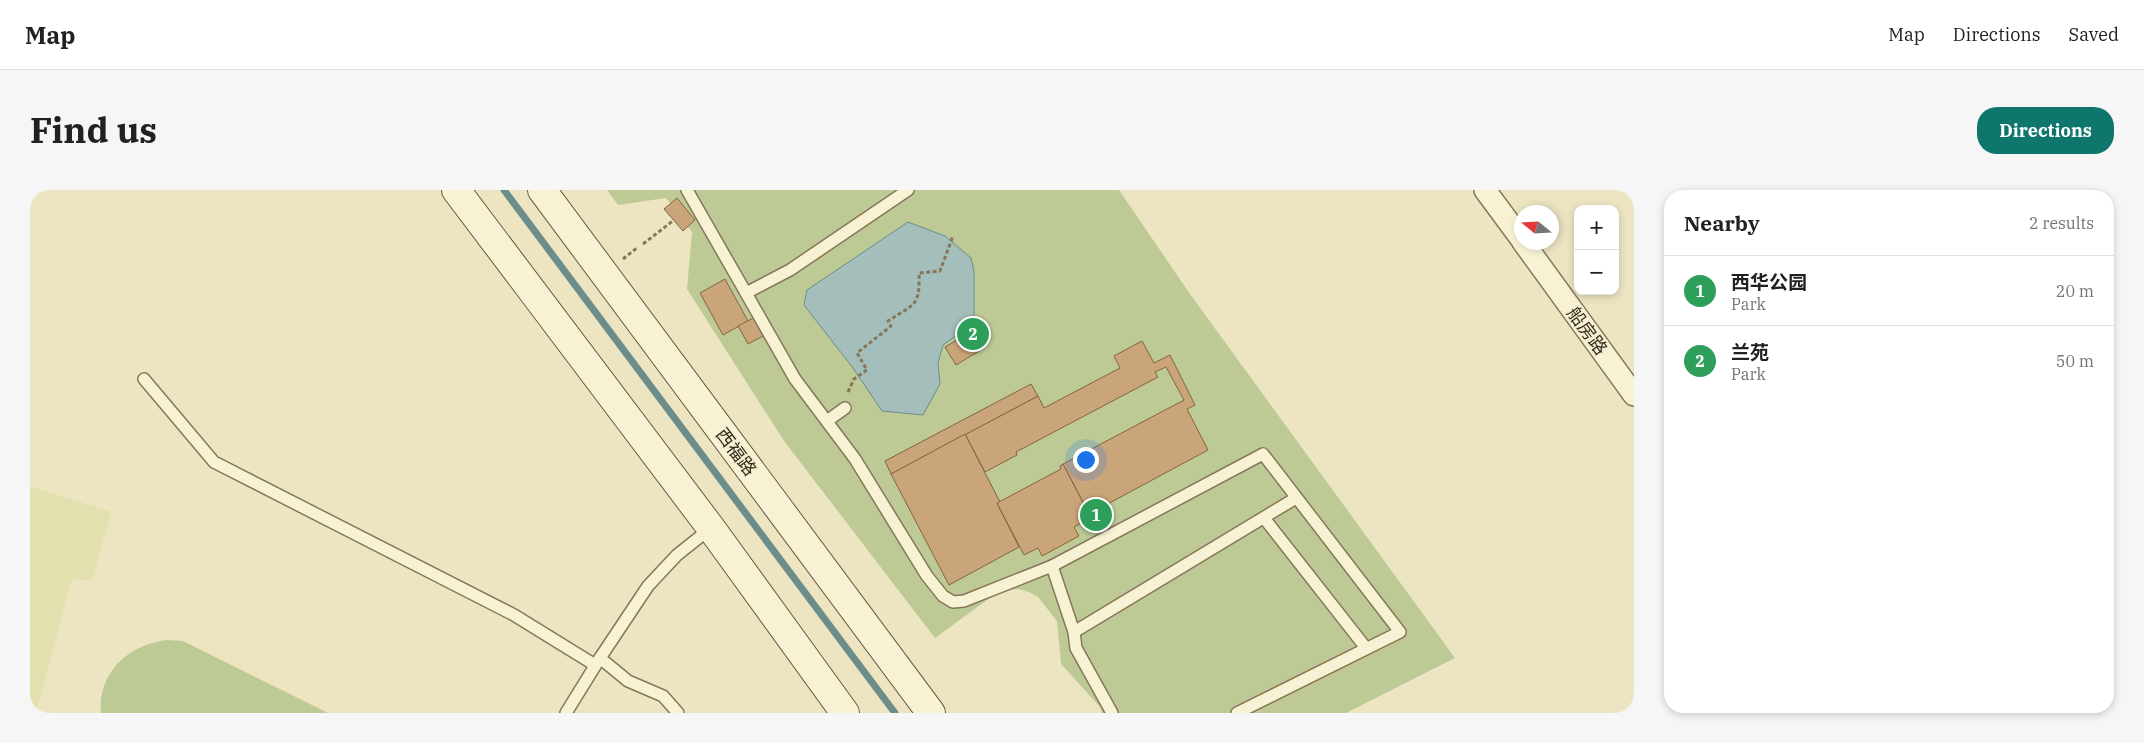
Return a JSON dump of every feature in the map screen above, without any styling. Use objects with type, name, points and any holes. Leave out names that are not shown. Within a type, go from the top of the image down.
[{"type":"main road","points":[[456,190],[711,528],[845,713]]},
{"type":"main road","name":"西福路","points":[[542,190],[932,713]]},
{"type":"street","name":"船房路","points":[[1485,190],[1514,230]]},
{"type":"street","name":"船房路","points":[[1529,250],[1634,396]]},
{"type":"lane","points":[[687,190],[795,379],[855,459],[927,576],[943,596],[953,602],[964,601],[1052,566],[1263,454],[1400,632],[1238,713]]},
{"type":"lane","points":[[746,293],[790,270],[908,190]]},
{"type":"lane","points":[[144,379],[214,462],[514,615],[628,681],[663,696],[678,713]]},
{"type":"lane","points":[[827,421],[845,408]]},
{"type":"lane","points":[[1074,632],[1296,498]]},
{"type":"lane","points":[[1264,518],[1366,648]]},
{"type":"lane","points":[[566,713],[597,662],[648,586],[677,555],[711,528]]},
{"type":"lane","points":[[1052,566],[1074,632],[1076,648],[1112,713]]},
{"type":"path","points":[[643,244],[674,220]]},
{"type":"path","points":[[854,379],[867,370],[857,353],[890,326],[888,321],[916,302],[920,295],[920,273],[940,271],[953,236]]},
{"type":"shaded area","points":[[30,486],[111,512],[92,581],[72,579],[36,713],[30,713]]},
{"type":"green space","points":[[607,190],[1119,190],[1190,294],[1455,658],[1346,713],[1102,713],[1100,707],[1061,664],[1057,621],[1038,597],[1029,592],[1018,589],[998,592],[935,638],[784,441],[687,289],[692,232],[666,198],[618,205]]},
{"type":"green space","points":[[167,640],[183,641],[328,713],[101,713],[101,698],[104,685],[110,673],[119,663],[141,647]]},
{"type":"water","points":[[908,222],[945,236],[971,258],[974,271],[974,323],[943,345],[938,363],[940,384],[923,415],[882,411],[853,368],[804,305],[807,290]]},
{"type":"building","points":[[677,198],[695,220],[683,231],[664,209]]},
{"type":"building","points":[[725,279],[748,321],[723,335],[700,293]]},
{"type":"building","points":[[755,317],[765,335],[748,344],[738,326]]},
{"type":"building","points":[[974,330],[984,348],[956,365],[945,347]]},
{"type":"building","points":[[1142,341],[1154,363],[1170,355],[1195,405],[1187,409],[1208,450],[1089,514],[1063,464],[1184,400],[1166,367],[1155,372],[1158,377],[1016,452],[1017,455],[985,472],[965,434],[1038,396],[1044,408],[1120,368],[1114,356]]},
{"type":"building","points":[[1031,384],[1038,396],[891,474],[885,461]]},
{"type":"building","points":[[965,434],[1000,502],[997,503],[1019,547],[949,585],[891,474]]},
{"type":"building","points":[[1063,464],[1091,518],[1074,527],[1079,536],[1042,556],[1038,548],[1024,555],[997,503],[1061,469],[1060,466]]},
{"type":"waterway","points":[[504,190],[895,713]]},
{"type":"place","name":"兰苑","points":[[973,334]]},
{"type":"place","name":"西华公园","points":[[1096,515]]}]
